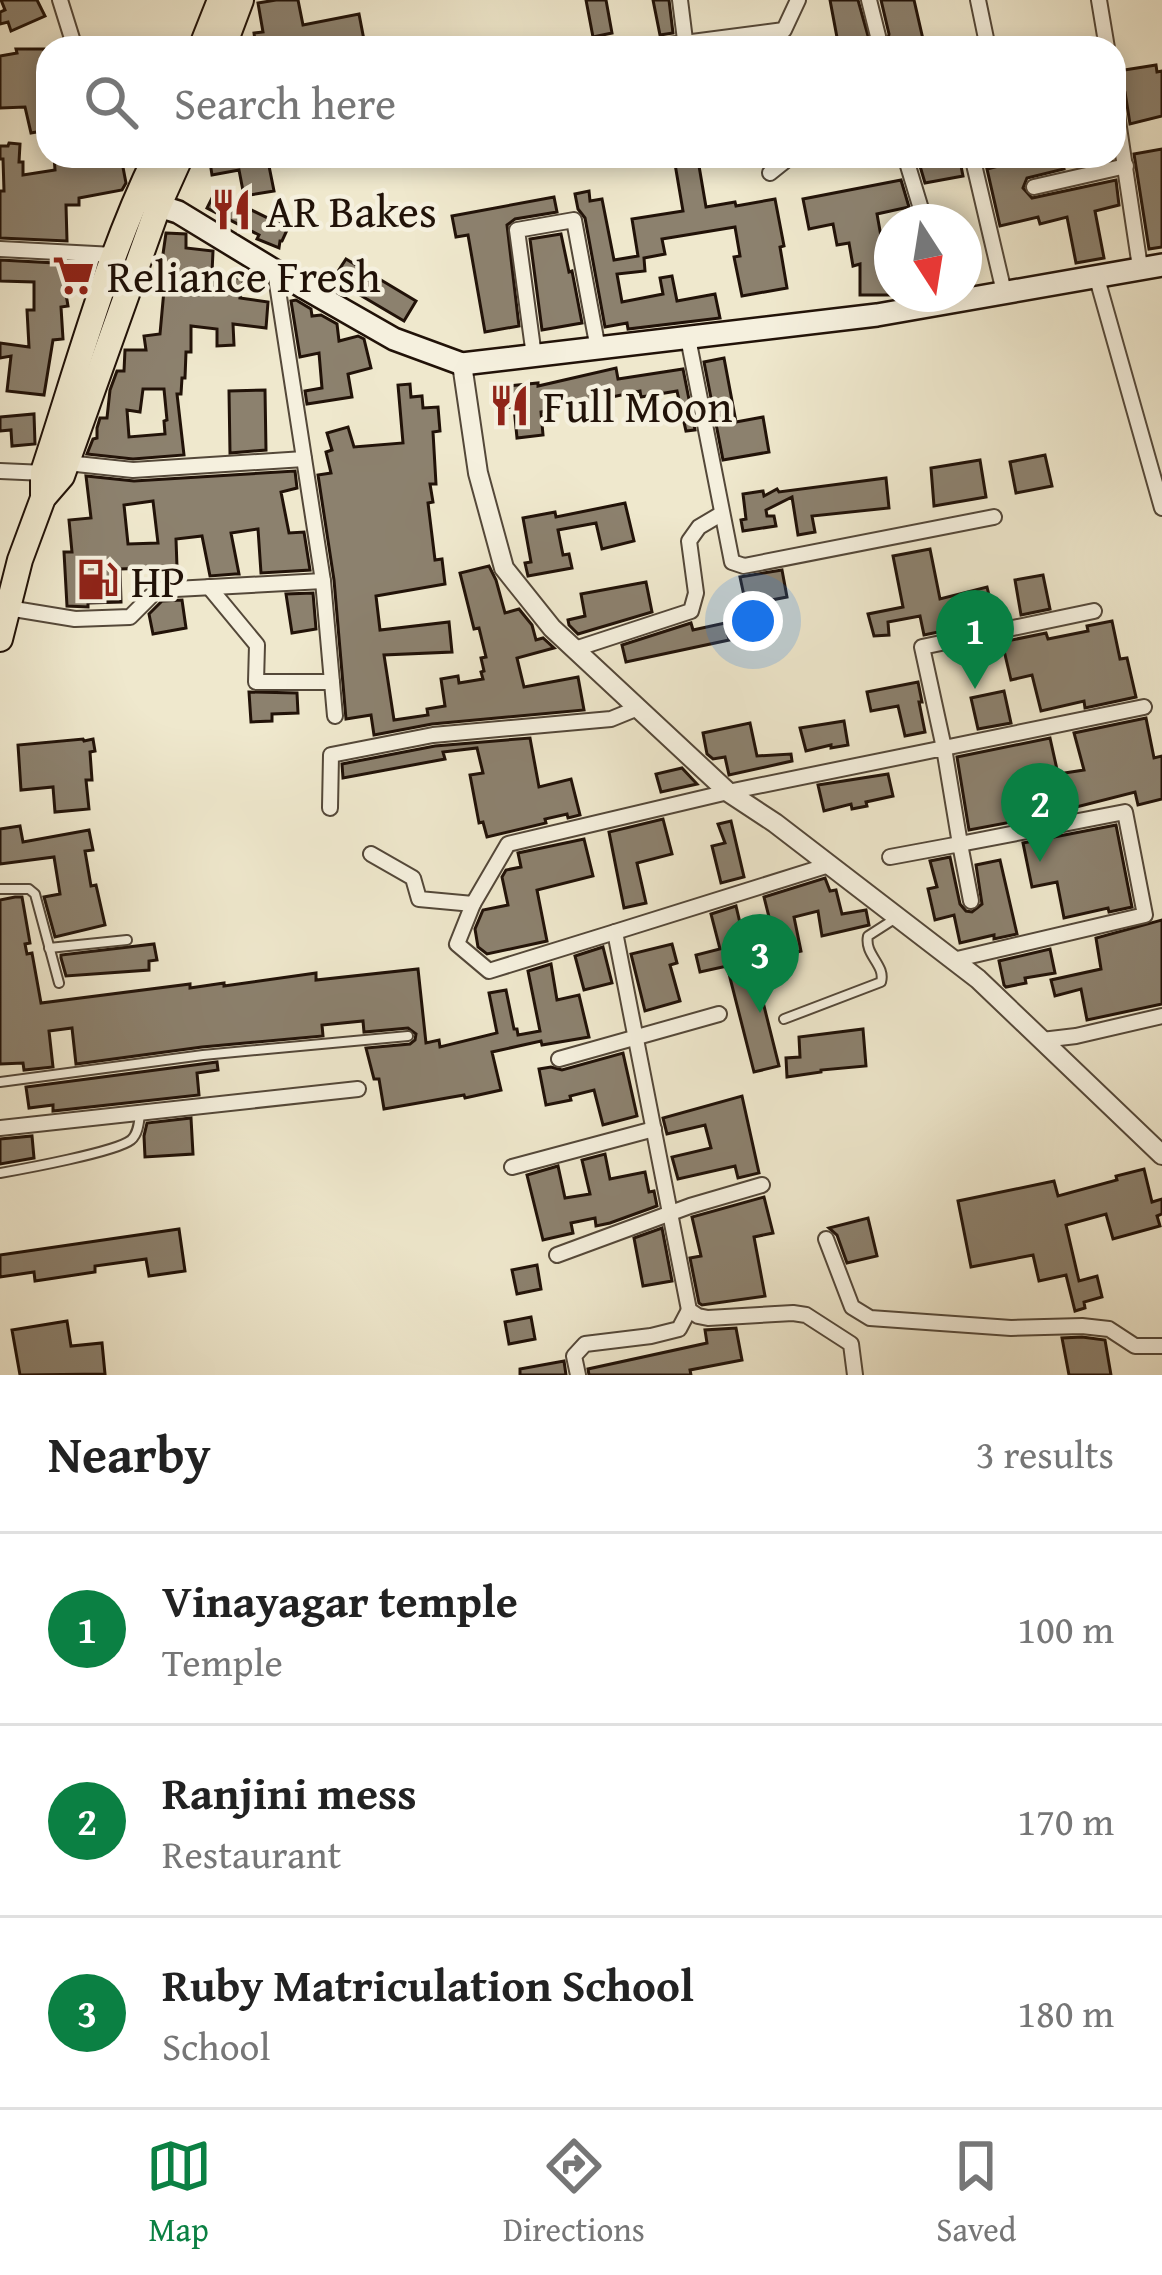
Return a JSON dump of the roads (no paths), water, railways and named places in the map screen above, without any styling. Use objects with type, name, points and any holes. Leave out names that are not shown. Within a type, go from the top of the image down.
[{"type":"highway","points":[[206,36],[220,0]]},
{"type":"highway","points":[[228,36],[241,0]]},
{"type":"highway","points":[[0,639],[20,560],[54,477],[147,203],[154,168]]},
{"type":"highway","points":[[54,477],[114,255],[172,168]]},
{"type":"main road","points":[[147,203],[178,212],[394,339],[462,364],[888,312]]},
{"type":"main road","points":[[982,294],[1151,266]]},
{"type":"street","points":[[60,0],[71,36]]},
{"type":"street","points":[[680,0],[684,36]]},
{"type":"street","points":[[744,36],[784,30],[798,0]]},
{"type":"street","points":[[869,0],[878,36]]},
{"type":"street","points":[[978,0],[986,36]]},
{"type":"street","points":[[1099,0],[1105,36]]},
{"type":"street","points":[[1126,166],[1151,266]]},
{"type":"street","points":[[770,172],[775,168]]},
{"type":"street","points":[[909,168],[920,204]]},
{"type":"street","points":[[975,168],[1004,292]]},
{"type":"street","points":[[1034,187],[1117,168]]},
{"type":"street","points":[[534,356],[517,230],[574,220],[598,349]]},
{"type":"street","points":[[0,249],[114,255]]},
{"type":"street","points":[[275,272],[323,581],[335,716]]},
{"type":"street","points":[[1096,275],[1162,508]]},
{"type":"street","points":[[688,338],[732,562],[744,566],[994,517]]},
{"type":"street","points":[[462,364],[478,473],[504,568],[552,628],[728,792],[978,979],[1162,1155]]},
{"type":"street","points":[[0,471],[54,477],[304,459]]},
{"type":"street","points":[[575,649],[691,611],[696,593],[689,541],[699,527],[721,514]]},
{"type":"street","points":[[8,608],[75,620],[130,617],[157,590],[323,581]]},
{"type":"street","points":[[209,587],[257,644],[256,682],[332,682]]},
{"type":"street","points":[[971,901],[922,647],[1094,611]]},
{"type":"street","points":[[830,865],[489,971],[458,944],[472,904],[508,844],[728,792],[1144,707]]},
{"type":"street","points":[[329,808],[332,755],[433,735],[611,719],[638,708]]},
{"type":"street","points":[[890,857],[1125,812],[1145,915],[953,960]]},
{"type":"street","points":[[371,854],[412,878],[419,899],[472,904]]},
{"type":"street","points":[[615,932],[693,1313]]},
{"type":"street","points":[[559,1059],[719,1014]]},
{"type":"street","points":[[1042,1040],[1162,1016]]},
{"type":"street","points":[[0,1127],[358,1089]]},
{"type":"street","points":[[512,1167],[654,1129]]},
{"type":"street","points":[[557,1255],[761,1185]]},
{"type":"street","points":[[826,1239],[851,1306],[870,1318],[1012,1328],[1082,1326],[1109,1330],[1135,1346],[1162,1346]]},
{"type":"street","points":[[578,1375],[574,1356],[585,1344],[679,1329],[693,1313]]},
{"type":"street","points":[[693,1313],[724,1318],[806,1315],[851,1344],[855,1375]]},
{"type":"lane","points":[[0,889],[28,889],[35,894],[58,983]]},
{"type":"lane","points":[[784,1019],[881,982],[882,972],[868,950],[868,936],[897,918]]},
{"type":"lane","points":[[49,949],[127,940]]},
{"type":"lane","points":[[0,1082],[203,1054],[408,1036]]},
{"type":"lane","points":[[0,1173],[128,1142],[138,1130],[140,1114]]},
{"type":"place","name":"AR Bakes","points":[[232,210]]},
{"type":"place","name":"Reliance Fresh","points":[[73,275]]},
{"type":"place","name":"Full Moon","points":[[509,405]]},
{"type":"place","name":"HP","points":[[97,580]]},
{"type":"place","name":"Vinayagar temple","points":[[975,689]]},
{"type":"place","name":"Ranjini mess","points":[[1040,862]]},
{"type":"place","name":"Ruby Matriculation School","points":[[760,1013]]}]
